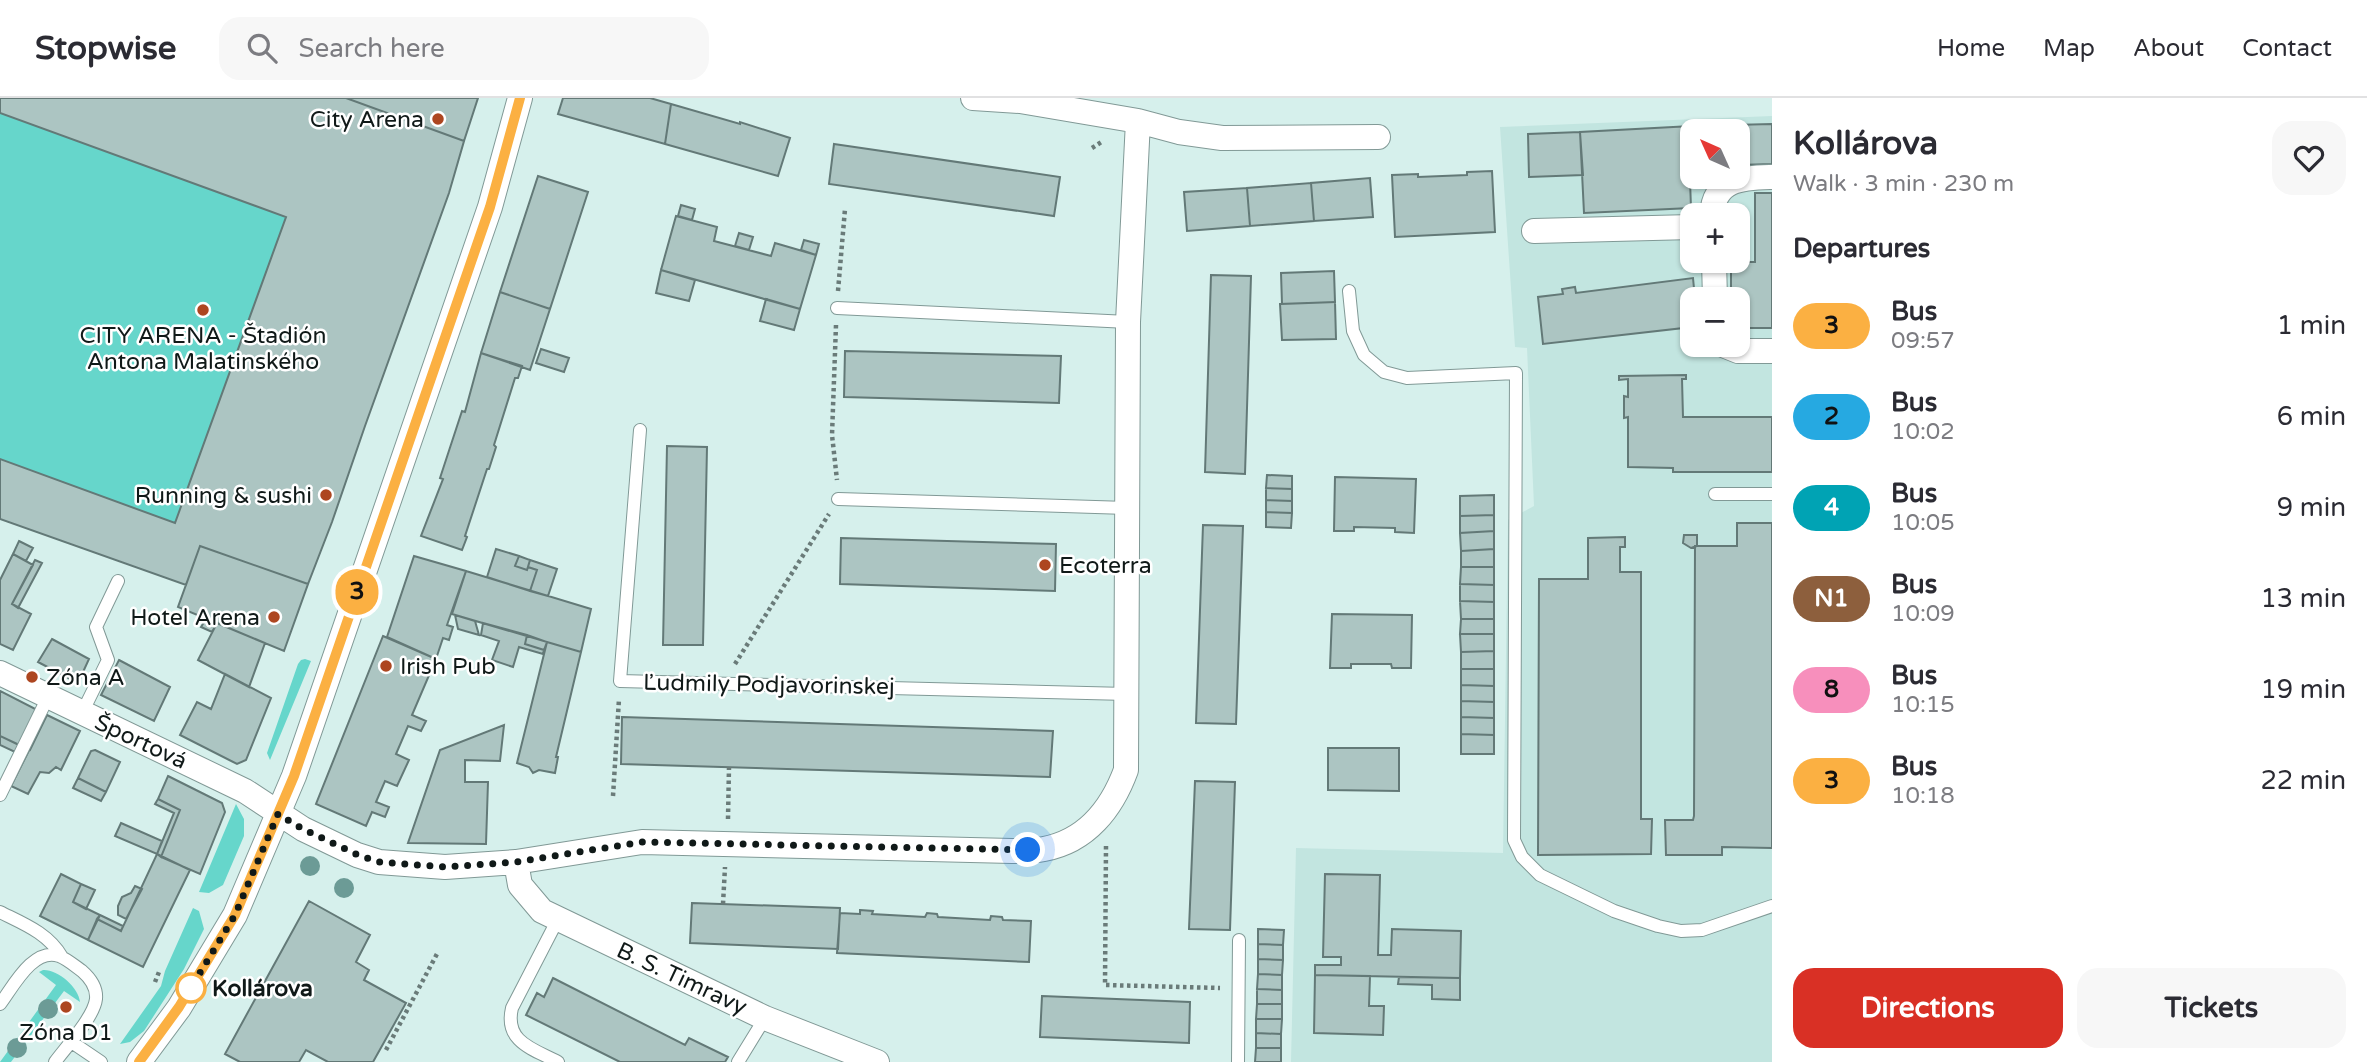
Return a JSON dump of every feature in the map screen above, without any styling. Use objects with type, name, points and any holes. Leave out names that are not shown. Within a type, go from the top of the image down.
[{"type":"street","points":[[139,1062],[179,1007],[235,915],[294,776],[490,207],[520,98]]},
{"type":"street","points":[[973,98],[1020,101],[1222,138],[1378,137]]},
{"type":"street","points":[[278,814],[336,845],[379,862],[445,867],[516,862],[642,842],[1012,851],[1045,849],[1068,841],[1089,829],[1106,812],[1126,770],[1128,322],[1138,121]]},
{"type":"street","points":[[1714,203],[1727,184],[1742,178],[1772,177]]},
{"type":"street","points":[[1534,231],[1680,227]]},
{"type":"street","points":[[1750,351],[1772,351]]},
{"type":"street","name":"Športová","points":[[0,673],[245,791],[278,814]]},
{"type":"street","name":"B. S. Timravy","points":[[516,862],[520,885],[542,911],[765,1017],[875,1062]]},
{"type":"lane","points":[[1349,290],[1353,331],[1364,355],[1384,372],[1407,378],[1516,373],[1514,840],[1522,858],[1540,875],[1575,894],[1614,911],[1681,931],[1702,930],[1772,906]]},
{"type":"lane","points":[[837,307],[1128,322]]},
{"type":"lane","name":"Ľudmily Podjavorinskej","points":[[640,430],[620,681],[1127,694]]},
{"type":"lane","points":[[1715,494],[1772,494]]},
{"type":"lane","points":[[838,499],[1127,508]]},
{"type":"lane","points":[[82,713],[108,660],[96,626],[118,581]]},
{"type":"lane","points":[[0,795],[48,697]]},
{"type":"lane","points":[[0,912],[43,934],[62,957],[87,975],[94,985],[97,996],[94,1009],[55,1062]]},
{"type":"lane","points":[[558,919],[512,1009],[509,1023],[514,1036],[524,1044],[558,1062]]},
{"type":"lane","points":[[1238,1062],[1239,940]]},
{"type":"lane","points":[[0,1004],[39,957],[51,954],[62,957]]},
{"type":"lane","points":[[738,1062],[765,1017]]},
{"type":"lane","points":[[70,1041],[101,1062]]},
{"type":"path","points":[[724,682],[838,499],[832,435],[837,307],[845,209]]},
{"type":"path","points":[[613,796],[620,681]]},
{"type":"path","points":[[728,828],[729,767]]},
{"type":"path","points":[[1106,812],[1105,985],[1238,989]]},
{"type":"path","points":[[723,904],[725,865]]},
{"type":"path","points":[[386,1050],[438,952]]},
{"type":"path","points":[[155,982],[159,972]]},
{"type":"shaded area","name":"CITY ARENA - Štadión Antona Malatinského","points":[[0,98],[346,98],[464,141],[430,247],[308,584],[186,585],[0,519]]},
{"type":"shaded area","points":[[1772,116],[1772,1062],[1291,1062],[1296,848],[1503,853],[1508,520],[1534,506],[1527,348],[1515,347],[1500,127],[1680,120],[1680,189],[1750,189],[1750,119],[1698,119]]},
{"type":"shaded area","points":[[305,659],[311,661],[270,760],[267,753],[298,664]]},
{"type":"shaded area","points":[[236,804],[244,819],[244,836],[223,885],[209,893],[199,892]]},
{"type":"shaded area","points":[[193,908],[199,911],[204,929],[184,969],[144,1031],[130,1042],[120,1044],[161,986]]},
{"type":"shaded area","points":[[39,972],[55,972],[66,980],[76,991],[80,1002],[64,991],[11,1062],[0,1062],[56,985]]},
{"type":"building","points":[[0,98],[346,98],[464,141],[449,193],[308,584],[200,546],[186,585],[0,519],[0,459],[175,523],[286,217],[0,113]]},
{"type":"building","name":"City Arena","points":[[346,98],[478,98],[464,141]]},
{"type":"building","points":[[563,98],[650,98],[671,104],[665,144],[558,114]]},
{"type":"building","points":[[671,104],[790,138],[778,176],[665,144]]},
{"type":"building","points":[[1772,124],[1772,164],[1750,165],[1750,125]]},
{"type":"building","points":[[1680,127],[1680,189],[1690,189],[1691,203],[1680,203],[1680,209],[1584,213],[1580,132]]},
{"type":"building","points":[[1580,132],[1583,175],[1529,177],[1528,134]]},
{"type":"building","points":[[834,144],[1060,177],[1054,216],[829,184]]},
{"type":"building","points":[[1492,171],[1495,232],[1395,237],[1392,175],[1418,174],[1418,177]]},
{"type":"building","points":[[538,176],[588,192],[550,309],[500,292]]},
{"type":"building","points":[[1370,178],[1373,217],[1314,221],[1311,183]]},
{"type":"building","points":[[1311,183],[1314,221],[1250,226],[1247,188]]},
{"type":"building","points":[[1247,188],[1250,226],[1187,231],[1184,192]]},
{"type":"building","points":[[1755,193],[1772,193],[1772,328],[1750,328],[1750,287],[1731,287],[1731,273],[1750,273],[1750,262],[1755,262]]},
{"type":"building","points":[[681,205],[695,209],[692,220],[678,216]]},
{"type":"building","points":[[676,216],[717,227],[714,241],[771,256],[775,243],[816,255],[800,309],[661,270]]},
{"type":"building","points":[[739,233],[753,237],[749,250],[735,246]]},
{"type":"building","points":[[804,240],[819,244],[816,255],[801,250]]},
{"type":"building","points":[[661,270],[695,280],[689,301],[656,293]]},
{"type":"building","points":[[1334,271],[1335,302],[1282,304],[1281,273]]},
{"type":"building","points":[[1211,275],[1251,276],[1245,474],[1205,472]]},
{"type":"building","points":[[1693,278],[1694,287],[1680,287],[1680,328],[1543,344],[1538,297],[1563,294],[1562,289],[1575,287],[1576,293]]},
{"type":"building","points":[[500,292],[550,309],[530,370],[481,353]]},
{"type":"building","points":[[766,299],[800,309],[794,330],[760,321]]},
{"type":"building","points":[[1335,302],[1336,339],[1282,340],[1280,304]]},
{"type":"building","points":[[541,349],[569,358],[564,372],[536,363]]},
{"type":"building","points":[[845,351],[1061,356],[1059,403],[844,397]]},
{"type":"building","points":[[481,353],[522,366],[518,378],[515,378],[494,445],[496,447],[462,550],[421,536],[443,479],[440,478],[462,411],[465,412]]},
{"type":"building","points":[[1686,375],[1686,379],[1682,379],[1683,417],[1772,417],[1772,472],[1673,472],[1673,468],[1628,467],[1628,417],[1624,418],[1624,396],[1628,397],[1628,379],[1619,380],[1619,376]]},
{"type":"building","points":[[667,446],[707,447],[703,645],[663,645]]},
{"type":"building","points":[[1267,475],[1292,476],[1292,489],[1266,488]]},
{"type":"building","points":[[1335,477],[1416,479],[1414,533],[1395,532],[1395,528],[1354,527],[1354,531],[1334,531]]},
{"type":"building","points":[[1266,488],[1292,489],[1292,501],[1266,500]]},
{"type":"building","points":[[1494,495],[1494,515],[1460,516],[1460,496]]},
{"type":"building","points":[[1266,500],[1292,501],[1292,513],[1266,512]]},
{"type":"building","points":[[1266,512],[1292,513],[1291,528],[1266,527]]},
{"type":"building","points":[[1494,515],[1494,531],[1460,533],[1460,516]]},
{"type":"building","points":[[1737,523],[1772,523],[1772,848],[1722,847],[1722,855],[1666,855],[1665,820],[1693,820],[1694,816],[1695,546],[1737,546]]},
{"type":"building","points":[[1203,525],[1243,526],[1236,724],[1196,723]]},
{"type":"building","points":[[1494,531],[1494,549],[1461,551],[1460,533]]},
{"type":"building","points":[[1684,535],[1697,535],[1697,546],[1691,548],[1683,543]]},
{"type":"building","points":[[1625,537],[1625,547],[1620,547],[1620,572],[1641,572],[1641,819],[1652,819],[1651,854],[1538,855],[1539,579],[1588,579],[1588,538]]},
{"type":"building","points":[[841,538],[1056,544],[1055,591],[840,584]]},
{"type":"building","points":[[19,541],[33,548],[26,561],[13,554]]},
{"type":"building","points":[[200,546],[308,584],[284,651],[178,607]]},
{"type":"building","points":[[496,549],[519,556],[515,566],[537,570],[530,591],[487,577]]},
{"type":"building","points":[[1494,549],[1494,567],[1461,567],[1461,551]]},
{"type":"building","points":[[13,554],[33,565],[12,604],[31,614],[13,650],[0,644],[0,580]]},
{"type":"building","points":[[414,556],[466,571],[447,625],[453,627],[449,640],[443,638],[436,659],[387,637]]},
{"type":"building","points":[[519,556],[530,560],[527,570],[515,566]]},
{"type":"building","points":[[35,560],[42,563],[18,608],[12,604]]},
{"type":"building","points":[[530,560],[557,569],[548,596],[530,591],[537,570],[528,567]]},
{"type":"building","points":[[1461,567],[1494,567],[1494,585],[1460,584]]},
{"type":"building","points":[[466,571],[591,609],[581,652],[452,614]]},
{"type":"building","points":[[1460,584],[1494,585],[1494,602],[1460,601]]},
{"type":"building","points":[[1460,601],[1494,602],[1494,619],[1461,619]]},
{"type":"building","points":[[1332,614],[1412,615],[1411,668],[1392,668],[1391,664],[1351,664],[1351,668],[1330,668]]},
{"type":"building","points":[[455,615],[475,621],[479,635],[458,629]]},
{"type":"building","points":[[206,619],[217,623],[212,632],[201,627]]},
{"type":"building","points":[[1461,619],[1494,619],[1494,634],[1460,634]]},
{"type":"building","points":[[217,623],[265,643],[249,687],[198,660]]},
{"type":"building","points":[[483,623],[527,635],[525,644],[544,650],[543,654],[519,647],[513,667],[492,660],[499,641],[481,635]]},
{"type":"building","points":[[1460,634],[1494,634],[1494,651],[1461,652]]},
{"type":"building","points":[[527,635],[547,642],[544,650],[525,644]]},
{"type":"building","points":[[383,636],[436,659],[412,715],[426,721],[421,731],[408,726],[396,754],[409,760],[397,786],[385,781],[376,802],[389,807],[385,817],[372,812],[366,826],[316,804]]},
{"type":"building","points":[[52,639],[89,659],[78,683],[38,662]]},
{"type":"building","points":[[547,642],[581,652],[556,757],[555,773],[539,770],[533,773],[529,767],[517,763]]},
{"type":"building","points":[[1494,651],[1494,669],[1461,669],[1461,652]]},
{"type":"building","points":[[119,660],[170,687],[154,721],[101,695]]},
{"type":"building","points":[[1461,669],[1494,669],[1494,686],[1461,685]]},
{"type":"building","points":[[225,674],[271,698],[246,760],[237,764],[180,735],[197,702],[211,709]]},
{"type":"building","points":[[1461,685],[1494,686],[1494,702],[1461,701]]},
{"type":"building","points":[[0,691],[47,715],[30,750],[0,736]]},
{"type":"building","points":[[1461,701],[1494,702],[1494,718],[1461,717]]},
{"type":"building","points":[[47,715],[80,731],[61,770],[56,767],[49,773],[40,772],[28,794],[11,786]]},
{"type":"building","points":[[622,717],[1053,731],[1050,777],[621,764]]},
{"type":"building","points":[[1461,717],[1494,718],[1494,735],[1461,734]]},
{"type":"building","points":[[504,725],[500,761],[465,760],[465,782],[488,782],[486,844],[408,843],[440,750]]},
{"type":"building","points":[[1461,734],[1494,735],[1494,754],[1461,754]]},
{"type":"building","points":[[0,736],[19,745],[15,752],[0,745]]},
{"type":"building","points":[[1328,748],[1399,748],[1399,791],[1328,790]]},
{"type":"building","points":[[95,750],[120,762],[106,792],[78,778],[91,751]]},
{"type":"building","points":[[168,776],[222,803],[225,812],[200,874],[161,857],[180,810],[158,799]]},
{"type":"building","points":[[78,778],[106,792],[101,801],[73,788]]},
{"type":"building","points":[[1195,781],[1235,782],[1230,930],[1189,929]]},
{"type":"building","points":[[158,799],[180,810],[161,857],[157,854],[174,813],[155,804]]},
{"type":"building","points":[[121,823],[162,841],[157,854],[115,836]]},
{"type":"building","points":[[157,854],[190,870],[143,967],[88,940],[97,919],[121,931]]},
{"type":"building","points":[[61,874],[81,884],[73,902],[100,915],[88,940],[40,916]]},
{"type":"building","points":[[1325,874],[1380,875],[1378,955],[1391,955],[1392,929],[1461,931],[1460,978],[1315,975],[1315,965],[1341,965],[1341,957],[1323,957]]},
{"type":"building","points":[[81,884],[95,890],[86,909],[73,902]]},
{"type":"building","points":[[135,886],[142,889],[126,919],[118,915],[118,906],[122,897],[131,893]]},
{"type":"building","points":[[309,901],[370,935],[356,962],[369,970],[364,980],[406,1003],[373,1062],[328,1062],[306,1050],[299,1062],[240,1062],[225,1054]]},
{"type":"building","points":[[692,903],[840,908],[838,949],[690,943]]},
{"type":"building","points":[[860,910],[873,911],[872,914],[925,917],[927,913],[937,914],[938,917],[990,920],[991,916],[1002,917],[1003,920],[1031,921],[1029,962],[837,953],[840,913],[860,914]]},
{"type":"building","points":[[100,915],[123,926],[121,931],[97,919]]},
{"type":"building","points":[[1258,929],[1284,930],[1283,945],[1258,944]]},
{"type":"building","points":[[1258,944],[1283,945],[1283,960],[1258,959]]},
{"type":"building","points":[[1258,959],[1283,960],[1282,975],[1258,974]]},
{"type":"building","points":[[1258,974],[1282,975],[1282,990],[1257,989]]},
{"type":"building","points":[[1315,975],[1370,976],[1369,1006],[1384,1006],[1383,1035],[1314,1033]]},
{"type":"building","points":[[1399,977],[1460,978],[1460,1000],[1432,999],[1432,985],[1398,984]]},
{"type":"building","points":[[553,978],[685,1045],[689,1038],[728,1057],[725,1062],[620,1062],[526,1015],[537,993],[544,997]]},
{"type":"building","points":[[1257,989],[1282,990],[1282,1004],[1257,1004]]},
{"type":"building","points":[[1042,996],[1190,1002],[1189,1043],[1040,1037]]},
{"type":"building","points":[[1257,1004],[1282,1004],[1282,1019],[1256,1019]]},
{"type":"building","points":[[1256,1019],[1282,1019],[1281,1034],[1256,1033]]},
{"type":"building","points":[[1256,1033],[1281,1034],[1281,1048],[1256,1048]]},
{"type":"building","points":[[1256,1048],[1281,1048],[1281,1062],[1255,1062]]},
{"type":"bus line","name":"3","points":[[139,1062],[179,1007],[235,915],[294,776],[490,207],[520,98]]},
{"type":"place","name":"City Arena","points":[[438,119]]},
{"type":"place","name":"CITY ARENA - Štadión Antona Malatinského","points":[[203,310]]},
{"type":"place","name":"Running & sushi","points":[[326,495]]},
{"type":"place","name":"Ecoterra","points":[[1045,565]]},
{"type":"place","name":"Hotel Arena","points":[[274,617]]},
{"type":"place","name":"Irish Pub","points":[[386,666]]},
{"type":"place","name":"Zóna A","points":[[32,677]]},
{"type":"place","name":"Kollárova","points":[[191,988]]},
{"type":"place","name":"Zóna D1","points":[[66,1007]]},
{"type":"route","points":[[191,988],[189,991],[235,915],[278,814],[303,829],[379,862],[445,867],[516,862],[642,842],[1028,850]]}]
